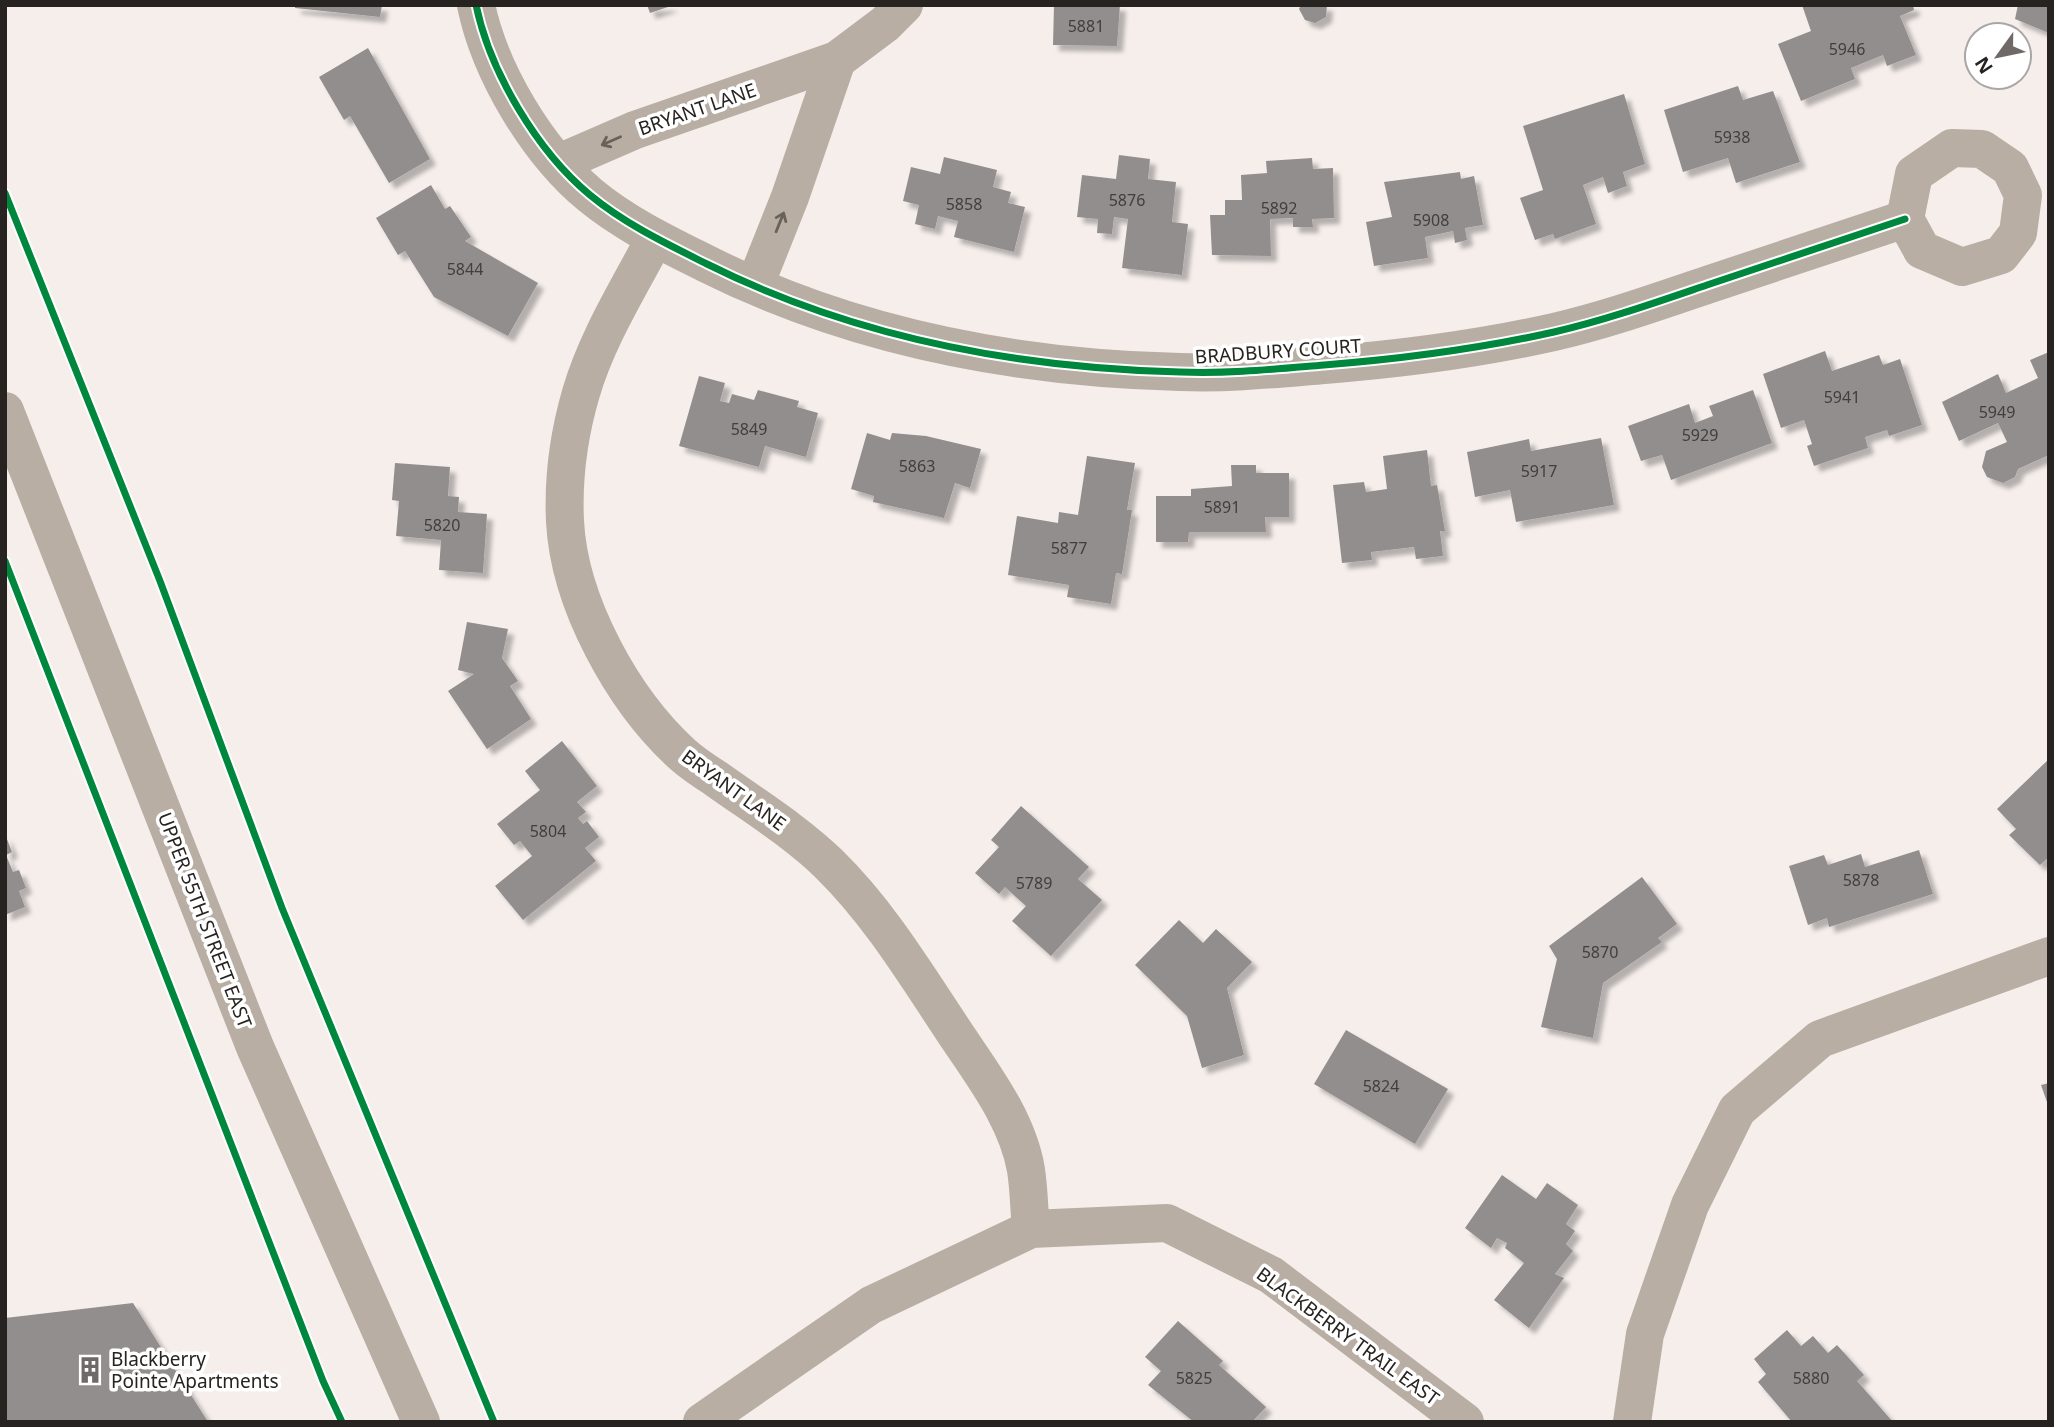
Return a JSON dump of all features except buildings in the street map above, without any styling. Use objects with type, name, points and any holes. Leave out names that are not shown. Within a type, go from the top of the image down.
[{"type":"street","name":"BRADBURY COURT","points":[[476,5],[481,28],[495,65],[514,99],[559,163],[589,194],[655,238],[725,273],[799,303],[873,327],[1026,361],[1183,372],[1266,369],[1417,356],[1557,331],[1634,310],[1905,219]]},
{"type":"street","name":"BRYANT LANE","points":[[559,163],[635,130],[837,60],[885,24],[904,5]]},
{"type":"street","points":[[755,285],[790,197],[837,60]]},
{"type":"street","name":"BRYANT LANE","points":[[655,238],[606,330],[578,404],[567,457],[565,523],[578,588],[604,649],[638,706],[683,755],[782,824],[827,862],[869,906],[903,954],[992,1089],[1012,1126],[1025,1168],[1031,1229]]},
{"type":"street","name":"UPPER 55TH STREET EAST","points":[[9,433],[255,1047],[421,1422]]},
{"type":"street","points":[[1632,1422],[1645,1334],[1690,1205],[1737,1110],[1820,1039],[2049,956]]},
{"type":"street","name":"BLACKBERRY TRAIL EAST","points":[[702,1422],[871,1305],[1031,1229],[1167,1223],[1271,1275],[1465,1422]]},
{"type":"cycle path","points":[[476,5],[492,57],[518,109],[534,133],[570,177],[617,215],[707,264],[820,311],[937,344],[1058,364],[1180,372],[1270,370],[1353,363],[1468,348],[1554,332],[1612,316],[1905,219]]},
{"type":"cycle path","points":[[5,193],[160,581],[282,908],[494,1422]]},
{"type":"cycle path","points":[[5,561],[323,1381],[342,1422]]},
{"type":"place","name":"Blackberry Pointe Apartments","points":[[90,1370]]}]
